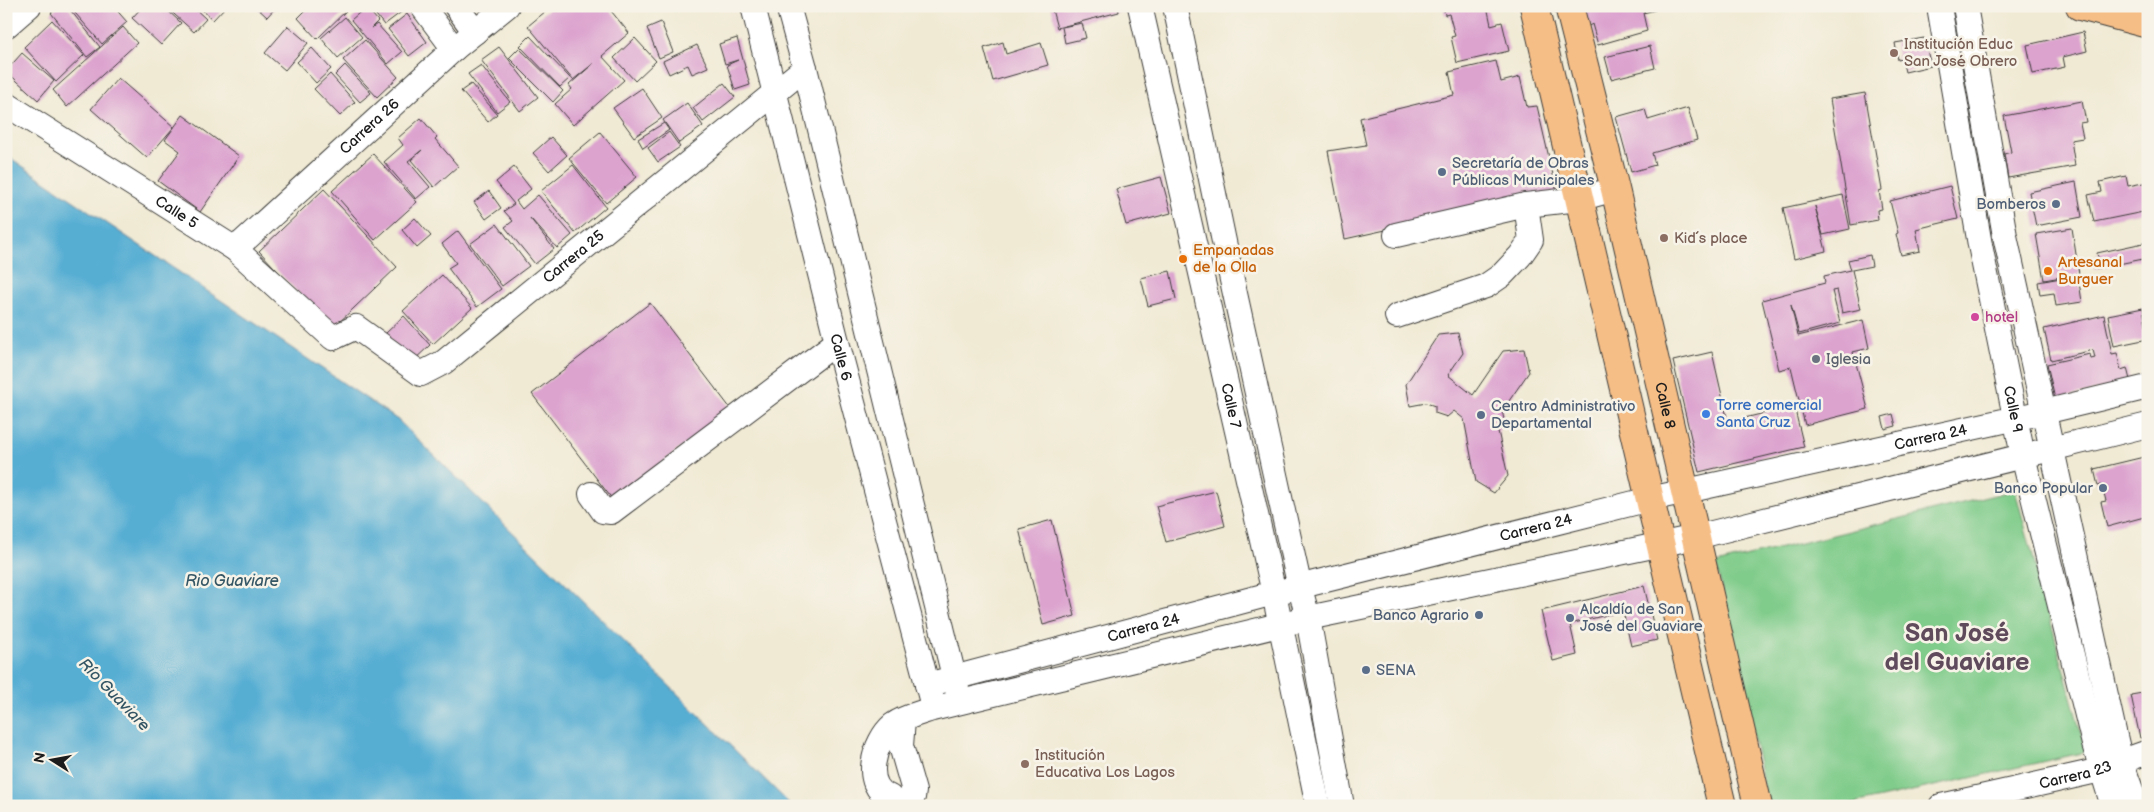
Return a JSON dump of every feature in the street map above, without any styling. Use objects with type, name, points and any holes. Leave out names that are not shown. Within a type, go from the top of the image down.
[{"type":"main road","points":[[1534,6],[1722,806]]},
{"type":"main road","name":"Calle 8","points":[[1569,6],[1615,189],[1758,806]]},
{"type":"main road","points":[[2080,6],[2148,24]]},
{"type":"street","points":[[6,26],[29,6]]},
{"type":"street","points":[[422,6],[454,49]]},
{"type":"street","points":[[456,6],[476,32]]},
{"type":"street","name":"Carrera 26","points":[[235,249],[454,49],[507,6]]},
{"type":"street","name":"Calle 6","points":[[753,6],[837,342],[932,708]]},
{"type":"street","points":[[788,6],[805,68],[961,702]]},
{"type":"street","name":"Calle 7","points":[[1140,6],[1274,593],[1318,806]]},
{"type":"street","name":"Calle 7","points":[[1175,6],[1232,280],[1308,618],[1342,806]]},
{"type":"street","name":"Calle 9","points":[[1939,6],[1980,245],[2023,456],[2111,766],[2130,802]]},
{"type":"street","name":"Calle 9","points":[[1965,6],[2005,236],[2053,449],[2111,766]]},
{"type":"street","name":"Carrera 25","points":[[333,338],[356,327],[421,374],[444,362],[805,68]]},
{"type":"street","name":"Calle 5","points":[[6,104],[235,249],[333,338]]},
{"type":"street","points":[[1396,235],[1526,205],[1579,199],[1615,189]]},
{"type":"street","points":[[1397,316],[1486,286],[1502,276],[1531,240],[1526,205]]},
{"type":"street","points":[[1980,245],[2005,236]]},
{"type":"street","points":[[1204,286],[1232,280]]},
{"type":"street","points":[[591,494],[603,511],[611,512],[837,342]]},
{"type":"street","name":"Carrera 24","points":[[927,685],[1274,593],[1650,499],[2044,412],[2148,386]]},
{"type":"street","name":"Carrera 24","points":[[903,720],[901,746],[914,791],[913,797],[899,798],[880,792],[875,784],[874,760],[879,745],[894,725],[903,720],[932,708],[1280,624],[1696,537],[2148,426]]},
{"type":"street","name":"Carrera 23","points":[[1941,806],[2111,766],[2148,752]]},
{"type":"green space","points":[[2015,490],[2086,752],[1845,806],[1768,806],[1716,564]]},
{"type":"water","name":"Rio Guaviare","points":[[6,155],[398,420],[792,806],[6,806]]},
{"type":"building","points":[[59,6],[67,6],[100,47],[87,57],[51,13]]},
{"type":"building","points":[[69,6],[113,6],[127,22],[102,44]]},
{"type":"building","points":[[143,6],[163,6],[181,23],[161,45],[132,18]]},
{"type":"building","points":[[165,6],[192,6],[206,19],[194,32]]},
{"type":"building","points":[[198,6],[226,6],[213,20]]},
{"type":"building","points":[[255,6],[277,6],[267,17]]},
{"type":"building","points":[[310,6],[351,6],[317,39],[298,18]]},
{"type":"building","points":[[369,6],[401,6],[404,10],[384,25]]},
{"type":"building","points":[[552,6],[607,6],[629,33],[602,56],[624,80],[573,125],[555,104],[572,89],[569,85],[594,63],[573,80],[528,26]]},
{"type":"building","points":[[1051,6],[1118,6],[1119,12],[1057,28]]},
{"type":"building","points":[[1443,6],[1487,6],[1491,25],[1502,22],[1509,51],[1457,63],[1451,37],[1455,36],[1449,14],[1445,15]]},
{"type":"building","points":[[1590,6],[1655,6],[1655,10],[1643,13],[1647,31],[1598,45],[1592,24],[1586,28],[1581,9]]},
{"type":"building","points":[[366,7],[378,21],[371,28],[377,24],[402,52],[388,64],[351,20]]},
{"type":"building","points":[[407,14],[427,42],[409,56],[388,29]]},
{"type":"building","points":[[345,17],[362,37],[338,58],[321,38]]},
{"type":"building","points":[[52,20],[84,55],[56,82],[24,47]]},
{"type":"building","points":[[661,22],[673,52],[659,58],[647,28]]},
{"type":"building","points":[[1082,23],[1086,38],[1065,43],[1062,27]]},
{"type":"building","points":[[288,26],[308,43],[285,70],[265,53]]},
{"type":"building","points":[[123,27],[137,43],[67,107],[53,90]]},
{"type":"building","points":[[2083,32],[2087,51],[2063,57],[2065,67],[2033,74],[2027,45]]},
{"type":"building","points":[[530,36],[570,78],[560,87],[520,46]]},
{"type":"building","points":[[635,38],[656,61],[635,81],[614,58]]},
{"type":"building","points":[[737,38],[750,85],[735,90],[727,65],[738,60],[725,64],[719,44]]},
{"type":"building","points":[[1924,38],[1931,66],[1905,72],[1902,59],[1898,60],[1895,43]]},
{"type":"building","points":[[365,40],[398,77],[377,97],[343,60]]},
{"type":"building","points":[[1003,42],[1006,54],[1041,43],[1048,65],[993,81],[984,48]]},
{"type":"building","points":[[697,45],[708,67],[692,74],[688,65],[669,74],[663,61]]},
{"type":"building","points":[[1650,46],[1655,68],[1611,79],[1605,57]]},
{"type":"building","points":[[499,47],[538,97],[520,111],[481,60]]},
{"type":"building","points":[[312,48],[331,69],[316,83],[297,62]]},
{"type":"building","points":[[519,48],[563,91],[553,102],[509,58]]},
{"type":"building","points":[[22,53],[54,81],[38,100],[6,71]]},
{"type":"building","name":"Secretaría de Obras Públicas Municipales","points":[[1496,61],[1501,82],[1520,77],[1527,107],[1537,106],[1557,192],[1345,239],[1328,151],[1366,145],[1360,118],[1454,95],[1449,72]]},
{"type":"building","points":[[345,65],[371,93],[360,102],[335,75]]},
{"type":"building","points":[[481,65],[510,102],[497,112],[468,74]]},
{"type":"building","points":[[330,74],[355,102],[340,116],[314,89]]},
{"type":"building","points":[[118,78],[174,127],[147,158],[91,109]]},
{"type":"building","points":[[724,83],[735,97],[703,122],[693,108]]},
{"type":"building","points":[[471,84],[497,114],[488,122],[461,91]]},
{"type":"building","points":[[642,88],[662,118],[634,137],[613,108]]},
{"type":"building","points":[[1865,93],[1882,190],[1879,191],[1882,209],[1877,210],[1878,220],[1851,225],[1830,99]]},
{"type":"building","points":[[2082,101],[2086,122],[2080,123],[2083,138],[2071,140],[2075,166],[2008,178],[2004,154],[2011,152],[2004,116]]},
{"type":"building","points":[[687,103],[703,126],[679,143],[663,120]]},
{"type":"building","points":[[1688,108],[1697,140],[1652,153],[1655,165],[1631,172],[1616,117],[1645,109],[1648,120]]},
{"type":"building","points":[[183,115],[239,156],[200,212],[158,181],[180,151],[165,140]]},
{"type":"building","points":[[421,118],[437,137],[435,139],[458,166],[434,187],[411,160],[422,150],[408,161],[430,187],[416,199],[384,162],[403,145],[398,138]]},
{"type":"building","points":[[664,123],[669,130],[643,148],[638,139]]},
{"type":"building","points":[[600,132],[637,177],[606,203],[569,158]]},
{"type":"building","points":[[669,132],[680,147],[658,162],[648,148]]},
{"type":"building","points":[[551,137],[567,155],[549,171],[533,153]]},
{"type":"building","points":[[373,154],[417,202],[375,240],[332,191]]},
{"type":"building","points":[[573,165],[606,207],[575,233],[541,191]]},
{"type":"building","points":[[514,167],[531,189],[516,201],[522,209],[538,195],[572,235],[557,248],[530,218],[554,249],[535,264],[505,227],[513,221],[504,211],[514,204],[496,182]]},
{"type":"building","points":[[2126,176],[2128,186],[2148,182],[2148,211],[2094,222],[2088,195],[2102,192],[2100,182]]},
{"type":"building","points":[[1161,177],[1171,213],[1126,225],[1116,189]]},
{"type":"building","name":"Bomberos","points":[[2076,182],[2082,217],[2036,226],[2029,192]]},
{"type":"building","points":[[1950,186],[1958,219],[1916,229],[1920,251],[1901,255],[1890,201]]},
{"type":"building","points":[[324,189],[397,267],[332,329],[259,251]]},
{"type":"building","points":[[489,191],[501,208],[486,219],[474,202]]},
{"type":"building","points":[[1843,195],[1850,229],[1823,235],[1815,206],[1826,251],[1794,259],[1783,208]]},
{"type":"building","points":[[415,218],[431,236],[417,248],[402,230]]},
{"type":"building","points":[[497,224],[529,266],[502,286],[470,244]]},
{"type":"building","points":[[2072,228],[2079,274],[2044,280],[2036,234]]},
{"type":"building","points":[[458,231],[501,289],[477,307],[448,268],[456,263],[442,244]]},
{"type":"building","points":[[2148,242],[2148,258],[2094,269],[2092,263],[2099,262],[2097,253]]},
{"type":"building","name":"Iglesia","points":[[1870,255],[1872,266],[1852,270],[1861,309],[1842,313],[1837,290],[1832,291],[1840,323],[1799,334],[1791,305],[1798,336],[1863,320],[1869,348],[1853,352],[1868,409],[1805,425],[1791,367],[1779,370],[1762,300],[1825,283],[1824,276],[1851,270],[1848,260]]},
{"type":"building","points":[[1170,271],[1176,299],[1148,306],[1141,278]]},
{"type":"building","points":[[442,275],[472,308],[433,344],[403,311]]},
{"type":"building","points":[[2078,275],[2082,302],[2056,306],[2054,293],[2040,295],[2038,282]]},
{"type":"building","points":[[650,303],[731,409],[613,500],[532,394]]},
{"type":"building","points":[[2143,308],[2148,339],[2114,346],[2108,315]]},
{"type":"building","points":[[2104,315],[2112,354],[2117,353],[2121,370],[2127,368],[2131,384],[2055,399],[2047,364],[2090,354],[2091,359],[2095,358],[2093,350],[2051,360],[2044,329]]},
{"type":"building","points":[[404,316],[430,345],[411,363],[385,334]]},
{"type":"building","name":"Centro Administrativo Departamental","points":[[1458,333],[1463,353],[1448,375],[1473,395],[1503,351],[1524,349],[1529,372],[1502,411],[1505,423],[1498,431],[1508,476],[1494,493],[1476,482],[1464,419],[1454,411],[1447,417],[1435,413],[1435,406],[1426,403],[1410,406],[1406,384],[1438,335]]},
{"type":"building","name":"Torre comercial Santa Cruz","points":[[1712,352],[1728,422],[1794,406],[1804,447],[1699,472],[1673,361]]},
{"type":"building","points":[[1893,414],[1896,426],[1885,429],[1882,417]]},
{"type":"building","points":[[2148,456],[2148,516],[2107,527],[2101,502],[2106,501],[2102,485],[2098,486],[2094,469]]},
{"type":"building","points":[[1216,491],[1225,526],[1166,542],[1156,506]]},
{"type":"building","points":[[1052,520],[1075,616],[1043,625],[1019,529]]},
{"type":"building","name":"Alcaldía de San José del Guaviare","points":[[1644,586],[1657,640],[1631,646],[1623,611],[1570,624],[1577,655],[1553,661],[1541,611]]},
{"type":"building","points":[[2148,692],[2148,737],[2140,738],[2131,695]]},
{"type":"place","name":"Institución Educ San José Obrero","points":[[1894,53]]},
{"type":"place","name":"Secretaría de Obras Públicas Municipales","points":[[1442,172]]},
{"type":"place","name":"Bomberos","points":[[2056,204]]},
{"type":"place","name":"Kid´s place","points":[[1664,238]]},
{"type":"place","name":"Empanadas de la Olla","points":[[1183,259]]},
{"type":"place","name":"Artesanal Burguer","points":[[2048,271]]},
{"type":"place","name":"hotel","points":[[1975,317]]},
{"type":"place","name":"Iglesia","points":[[1816,359]]},
{"type":"place","name":"Torre comercial Santa Cruz","points":[[1706,414]]},
{"type":"place","name":"Centro Administrativo Departamental","points":[[1481,415]]},
{"type":"place","name":"Banco Popular","points":[[2103,488]]},
{"type":"place","name":"Banco Agrario","points":[[1479,615]]},
{"type":"place","name":"Alcaldía de San José del Guaviare","points":[[1570,618]]},
{"type":"place","name":"SENA","points":[[1366,670]]},
{"type":"place","name":"Institución Educativa Los Lagos","points":[[1025,764]]},
{"type":"district","name":"San José del Guaviare","points":[[1957,646]]},
{"type":"water label","name":"Río Guaviare","points":[[115,694]]}]
